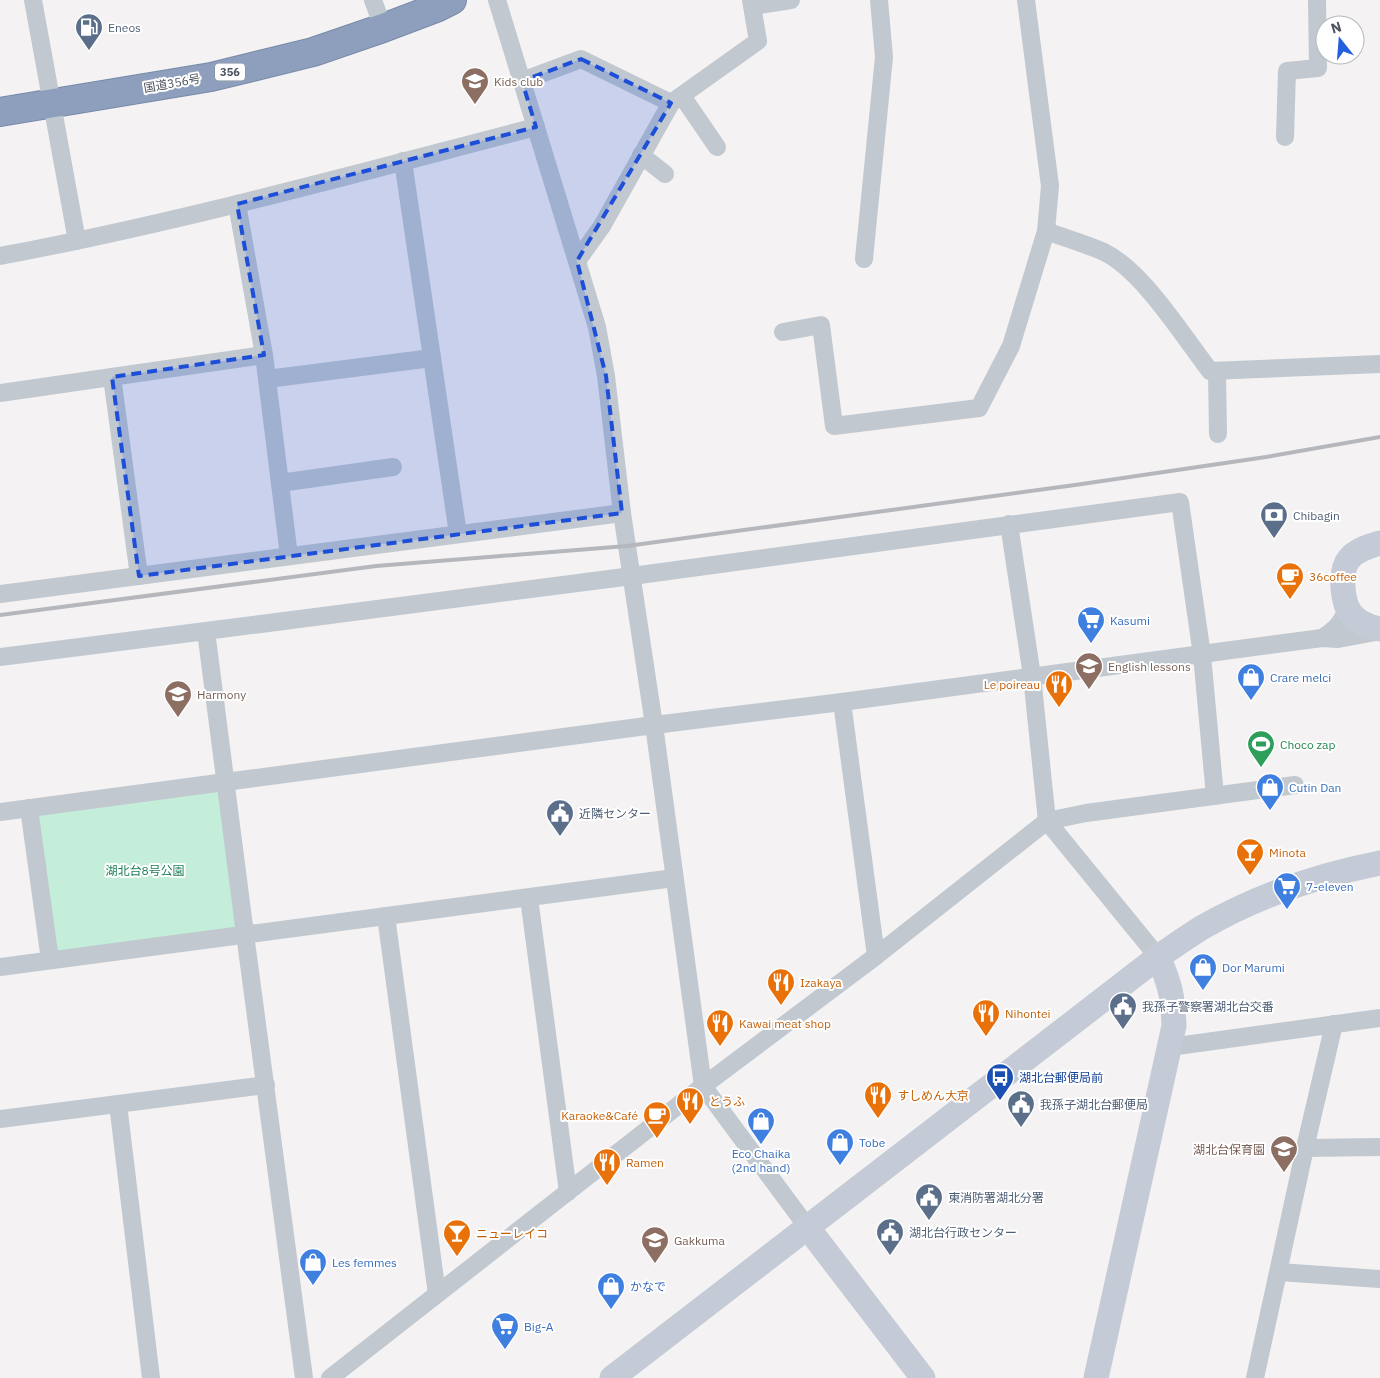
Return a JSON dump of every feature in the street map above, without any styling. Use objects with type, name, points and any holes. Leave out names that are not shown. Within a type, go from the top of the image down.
[{"type":"highway","name":"国道356号","points":[[0,112],[211,76],[313,52],[436,8],[452,0]]},
{"type":"street","points":[[32,0],[77,241]]},
{"type":"street","points":[[374,0],[382,28]]},
{"type":"street","points":[[497,0],[597,327],[606,376],[622,513],[654,725],[703,1086],[808,1228],[923,1378]]},
{"type":"street","points":[[577,261],[602,226],[641,155],[677,100],[758,41],[752,3],[791,0]]},
{"type":"street","points":[[864,259],[884,57],[879,0]]},
{"type":"street","points":[[782,332],[821,325],[834,426],[979,408],[1011,346],[1046,231],[1050,186],[1026,0]]},
{"type":"street","points":[[1285,137],[1287,71],[1318,68],[1317,0]]},
{"type":"street","points":[[522,81],[581,59],[677,100],[717,147]]},
{"type":"street","points":[[0,256],[77,241],[237,204],[536,127]]},
{"type":"street","points":[[641,155],[665,174]]},
{"type":"street","points":[[403,161],[458,534]]},
{"type":"street","points":[[237,204],[268,379],[290,556]]},
{"type":"street","points":[[1046,231],[1105,252],[1132,272],[1150,292],[1210,371],[1380,364]]},
{"type":"street","points":[[0,393],[264,355]]},
{"type":"street","points":[[268,379],[432,358]]},
{"type":"street","points":[[1217,371],[1218,434]]},
{"type":"street","points":[[112,377],[139,576]]},
{"type":"street","points":[[280,483],[394,467]]},
{"type":"street","points":[[0,658],[632,576],[1180,502],[1202,655],[1215,796]]},
{"type":"street","points":[[0,594],[622,513]]},
{"type":"street","points":[[1009,524],[1032,676],[1047,821],[1158,957],[1168,978],[1173,1000],[1174,1026],[1170,1047],[1096,1378]]},
{"type":"street","points":[[1380,543],[1356,553],[1348,559],[1342,582],[1347,608],[1358,621],[1380,630]]},
{"type":"street","points":[[1322,638],[1337,627],[1347,608]]},
{"type":"street","points":[[0,812],[1322,638],[1338,639],[1380,630]]},
{"type":"street","points":[[206,631],[304,1378]]},
{"type":"street","points":[[842,702],[876,956]]},
{"type":"street","points":[[330,1378],[703,1086],[876,956],[1047,821],[1086,813],[1296,786]]},
{"type":"street","points":[[29,808],[50,960]]},
{"type":"street","points":[[612,1378],[1158,957],[1203,927],[1250,904],[1308,881],[1380,863]]},
{"type":"street","points":[[0,967],[674,878]]},
{"type":"street","points":[[529,898],[568,1192]]},
{"type":"street","points":[[386,916],[437,1294]]},
{"type":"street","points":[[1170,1047],[1380,1018]]},
{"type":"street","points":[[1255,1378],[1304,1148],[1334,1024]]},
{"type":"street","points":[[0,1119],[266,1085]]},
{"type":"street","points":[[118,1104],[151,1378]]},
{"type":"street","points":[[1304,1148],[1380,1147]]},
{"type":"street","points":[[1279,1272],[1380,1279]]},
{"type":"highlighted area","points":[[581,59],[671,103],[577,261],[606,376],[622,513],[139,576],[112,377],[264,355],[237,204],[536,127],[522,81]]},
{"type":"green space","name":"湖北台8号公園","points":[[226,782],[245,934],[50,960],[29,808]]},
{"type":"railway","points":[[0,615],[376,566],[627,546],[1075,485],[1266,457],[1380,437]]},
{"type":"place","name":"Eneos","points":[[89,51]]},
{"type":"place","name":"Kids club","points":[[475,105]]},
{"type":"place","name":"Chibagin","points":[[1274,539]]},
{"type":"place","name":"36coffee","points":[[1290,600]]},
{"type":"place","name":"Kasumi","points":[[1091,644]]},
{"type":"place","name":"English lessons","points":[[1089,690]]},
{"type":"place","name":"Crare melci","points":[[1251,701]]},
{"type":"place","name":"Le poireau","points":[[1059,708]]},
{"type":"place","name":"Harmony","points":[[178,718]]},
{"type":"place","name":"Choco zap","points":[[1261,768]]},
{"type":"place","name":"Cutin Dan","points":[[1270,811]]},
{"type":"place","name":"近隣センター","points":[[560,837]]},
{"type":"place","name":"Minota","points":[[1250,876]]},
{"type":"place","name":"7-eleven","points":[[1287,910]]},
{"type":"place","name":"Dor Marumi","points":[[1203,991]]},
{"type":"place","name":"Izakaya","points":[[781,1006]]},
{"type":"place","name":"我孫子警察署湖北台交番","points":[[1123,1030]]},
{"type":"place","name":"Nihontei","points":[[986,1037]]},
{"type":"place","name":"Kawai meat shop","points":[[720,1047]]},
{"type":"place","name":"湖北台郵便局前","points":[[1000,1101]]},
{"type":"place","name":"すしめん大京","points":[[878,1119]]},
{"type":"place","name":"とうふ","points":[[690,1125]]},
{"type":"place","name":"我孫子湖北台郵便局","points":[[1021,1128]]},
{"type":"place","name":"Karaoke&Café","points":[[657,1139]]},
{"type":"place","name":"Eco Chaika (2nd hand)","points":[[761,1145]]},
{"type":"place","name":"Tobe","points":[[840,1166]]},
{"type":"place","name":"湖北台保育園","points":[[1284,1173]]},
{"type":"place","name":"Ramen","points":[[607,1186]]},
{"type":"place","name":"東消防署湖北分署","points":[[929,1221]]},
{"type":"place","name":"湖北台行政センター","points":[[890,1256]]},
{"type":"place","name":"ニューレイコ","points":[[457,1257]]},
{"type":"place","name":"Gakkuma","points":[[655,1264]]},
{"type":"place","name":"Les femmes","points":[[313,1286]]},
{"type":"place","name":"かなで","points":[[611,1310]]},
{"type":"place","name":"Big-A","points":[[505,1350]]}]
